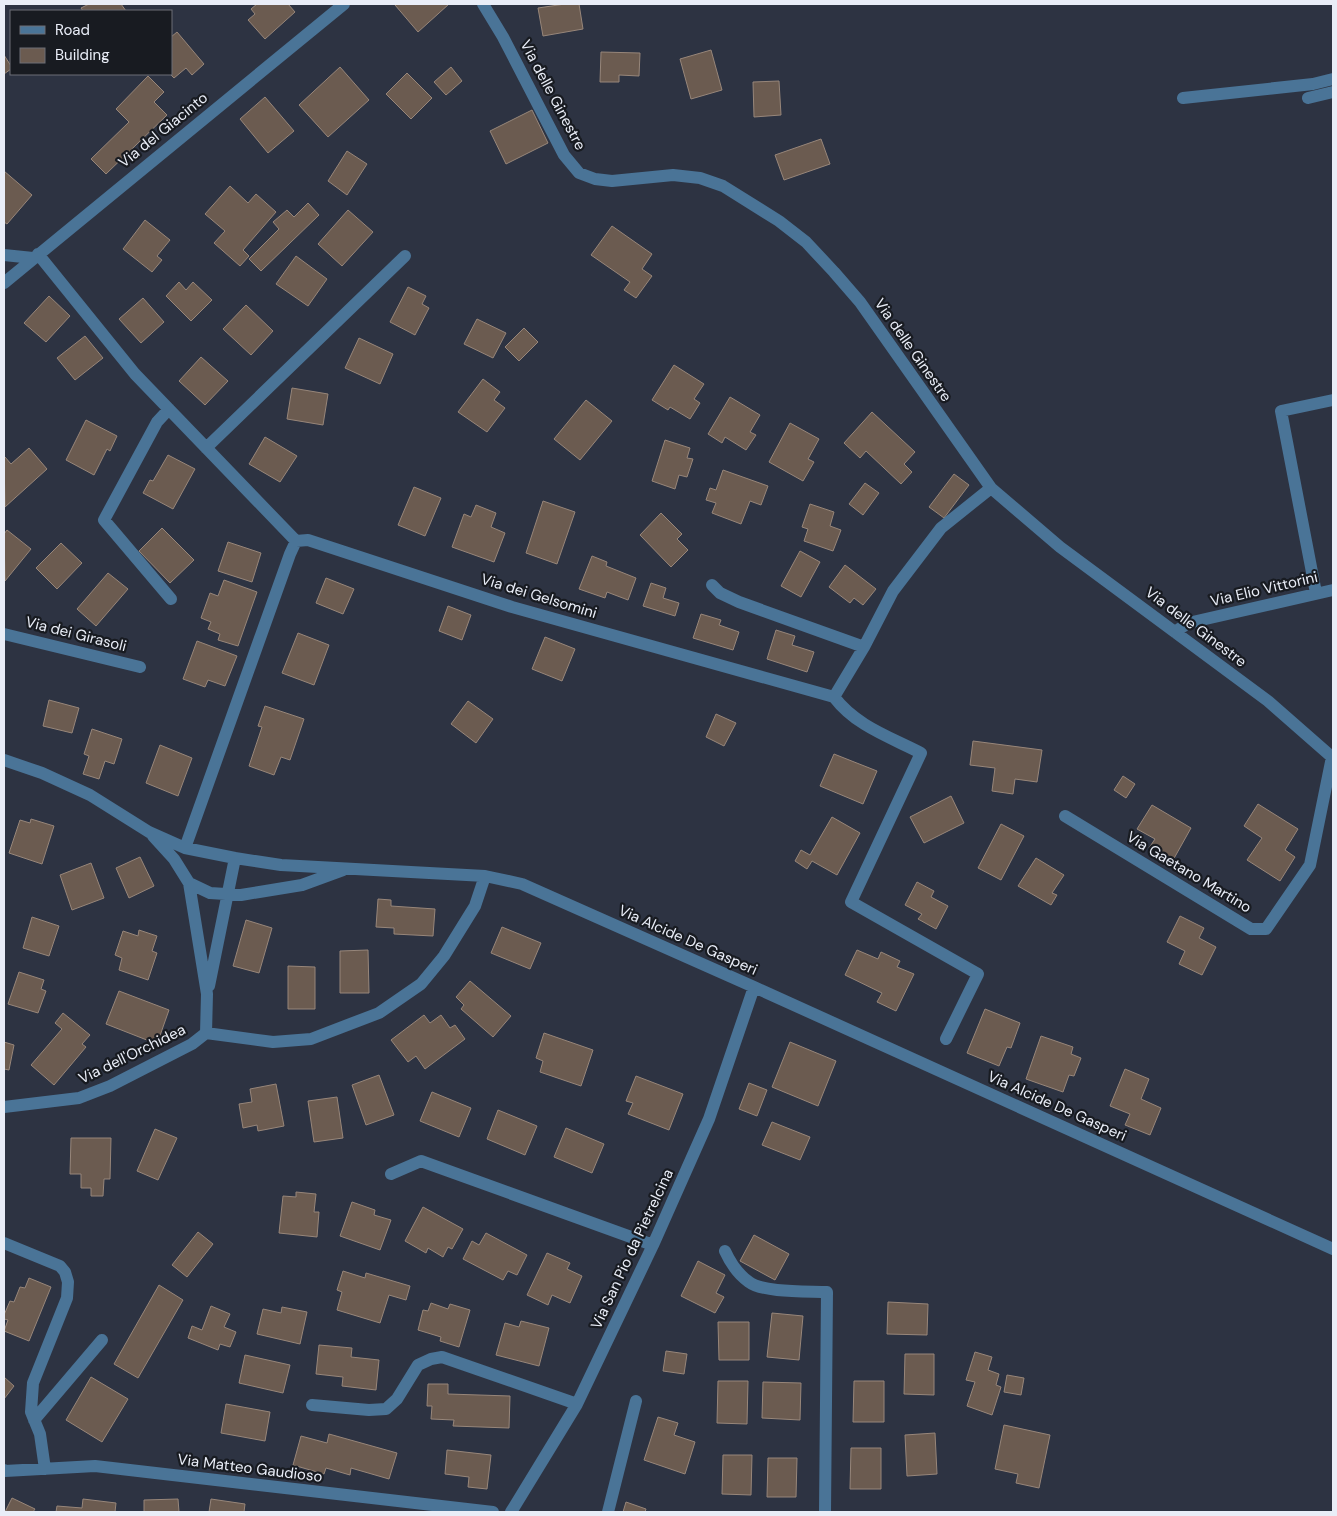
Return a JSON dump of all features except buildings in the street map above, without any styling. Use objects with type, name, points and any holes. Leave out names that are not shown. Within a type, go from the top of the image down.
[{"type":"street","name":"Via del Giacinto","points":[[4,283],[344,4]]},
{"type":"street","name":"Via delle Ginestre","points":[[483,4],[503,37],[564,156],[579,173],[595,179],[612,181],[673,175],[700,178],[723,186],[779,221],[806,242],[860,302],[991,488],[1060,547],[1268,701],[1333,757]]},
{"type":"street","points":[[1183,98],[1313,84],[1333,79]]},
{"type":"street","points":[[1308,98],[1333,92]]},
{"type":"street","points":[[4,255],[36,256],[134,374],[296,541],[286,564],[185,848]]},
{"type":"street","points":[[206,448],[404,256]]},
{"type":"street","points":[[1316,593],[1281,411],[1333,400]]},
{"type":"street","points":[[169,409],[157,422],[104,520],[171,599]]},
{"type":"street","points":[[946,1038],[978,974],[851,902],[921,753],[860,723],[843,709],[834,697],[864,647],[893,591],[941,528],[991,488]]},
{"type":"street","name":"Via dei Gelsomini","points":[[296,541],[308,540],[512,607],[834,697]]},
{"type":"street","points":[[712,585],[720,593],[739,602],[864,647]]},
{"type":"street","name":"Via Elio Vittorini","points":[[1175,632],[1188,623],[1333,590]]},
{"type":"street","name":"Via dei Girasoli","points":[[4,634],[140,667]]},
{"type":"street","name":"Via Gaetano Martino","points":[[1065,816],[1251,929],[1266,929],[1310,865],[1333,757]]},
{"type":"street","name":"Via Alcide De Gasperi","points":[[4,760],[42,773],[90,795],[149,832],[185,848],[281,865],[485,876],[522,884],[1333,1249]]},
{"type":"street","name":"Via dell'Orchidea","points":[[4,1107],[79,1098],[110,1086],[192,1044],[206,1033],[207,994],[189,883],[174,859],[149,832]]},
{"type":"street","points":[[207,994],[235,858]]},
{"type":"street","points":[[189,883],[210,894],[241,895],[302,885],[346,869]]},
{"type":"street","points":[[206,1033],[272,1042],[311,1039],[379,1013],[421,984],[444,956],[475,906],[485,876]]},
{"type":"street","name":"Via San Pio da Pietrelcina","points":[[511,1512],[576,1404],[653,1245],[709,1119],[754,987]]},
{"type":"street","points":[[391,1174],[421,1161],[653,1245]]},
{"type":"street","points":[[4,1243],[60,1266],[65,1272],[68,1282],[67,1298],[33,1383],[31,1412],[40,1434],[45,1469]]},
{"type":"street","points":[[725,1251],[730,1262],[749,1283],[764,1288],[827,1292],[825,1512]]},
{"type":"street","points":[[34,1420],[102,1340]]},
{"type":"street","points":[[312,1405],[369,1410],[386,1409],[397,1399],[418,1365],[430,1359],[442,1357],[576,1404]]},
{"type":"street","points":[[608,1512],[636,1401]]},
{"type":"street","name":"Via Matteo Gaudioso","points":[[4,1472],[95,1466],[493,1512]]}]
